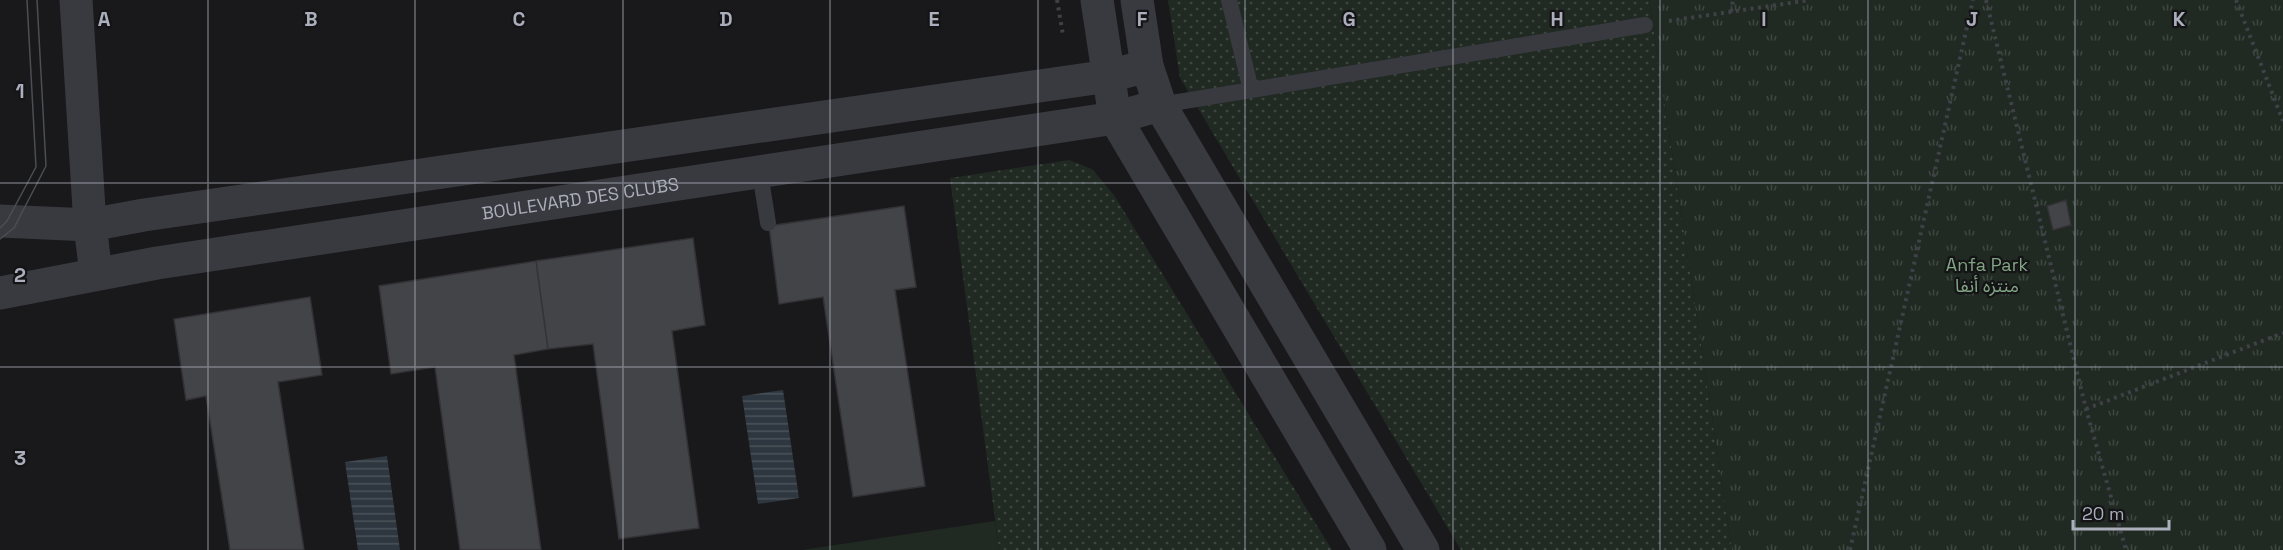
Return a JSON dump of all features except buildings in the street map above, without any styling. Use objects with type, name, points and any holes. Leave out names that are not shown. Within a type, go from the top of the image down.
[{"type":"street","points":[[76,0],[90,225],[96,274]]},
{"type":"street","points":[[1097,0],[1115,118],[1370,550]]},
{"type":"street","points":[[1137,0],[1147,66],[1160,105],[1423,550]]},
{"type":"street","points":[[0,221],[90,225],[144,215],[1108,76],[1147,66]]},
{"type":"street","name":"BOULEVARD DES CLUBS","points":[[0,293],[157,263],[1115,118],[1160,105]]},
{"type":"lane","points":[[1229,0],[1251,90]]},
{"type":"lane","points":[[1160,105],[1645,25]]},
{"type":"lane","points":[[760,173],[768,223]]},
{"type":"path","points":[[1057,0],[1063,35]]},
{"type":"path","points":[[1731,12],[1733,0]]},
{"type":"path","points":[[1645,25],[1810,0]]},
{"type":"path","points":[[1850,550],[1973,0]]},
{"type":"path","points":[[1986,0],[2086,409],[2126,550]]},
{"type":"path","points":[[2236,0],[2283,122]]},
{"type":"path","points":[[2086,409],[2283,333]]},
{"type":"green space","points":[[1168,0],[1649,0],[1732,550],[1461,550],[1180,78]]},
{"type":"green space","name":"Anfa Park منتزه أنفا","points":[[1649,0],[2283,0],[2283,550],[1732,550]]},
{"type":"green space","points":[[1069,160],[1092,169],[1114,195],[1332,550],[999,550],[950,178]]},
{"type":"green space","points":[[994,521],[999,550],[802,550]]},
{"type":"shaded area","points":[[783,390],[799,498],[758,504],[742,396]]},
{"type":"shaded area","points":[[387,456],[400,550],[358,550],[345,462]]},
{"type":"tram line","points":[[0,228],[7,221],[36,167],[27,0]]},
{"type":"tram line","points":[[0,239],[14,228],[46,166],[37,0]]}]
